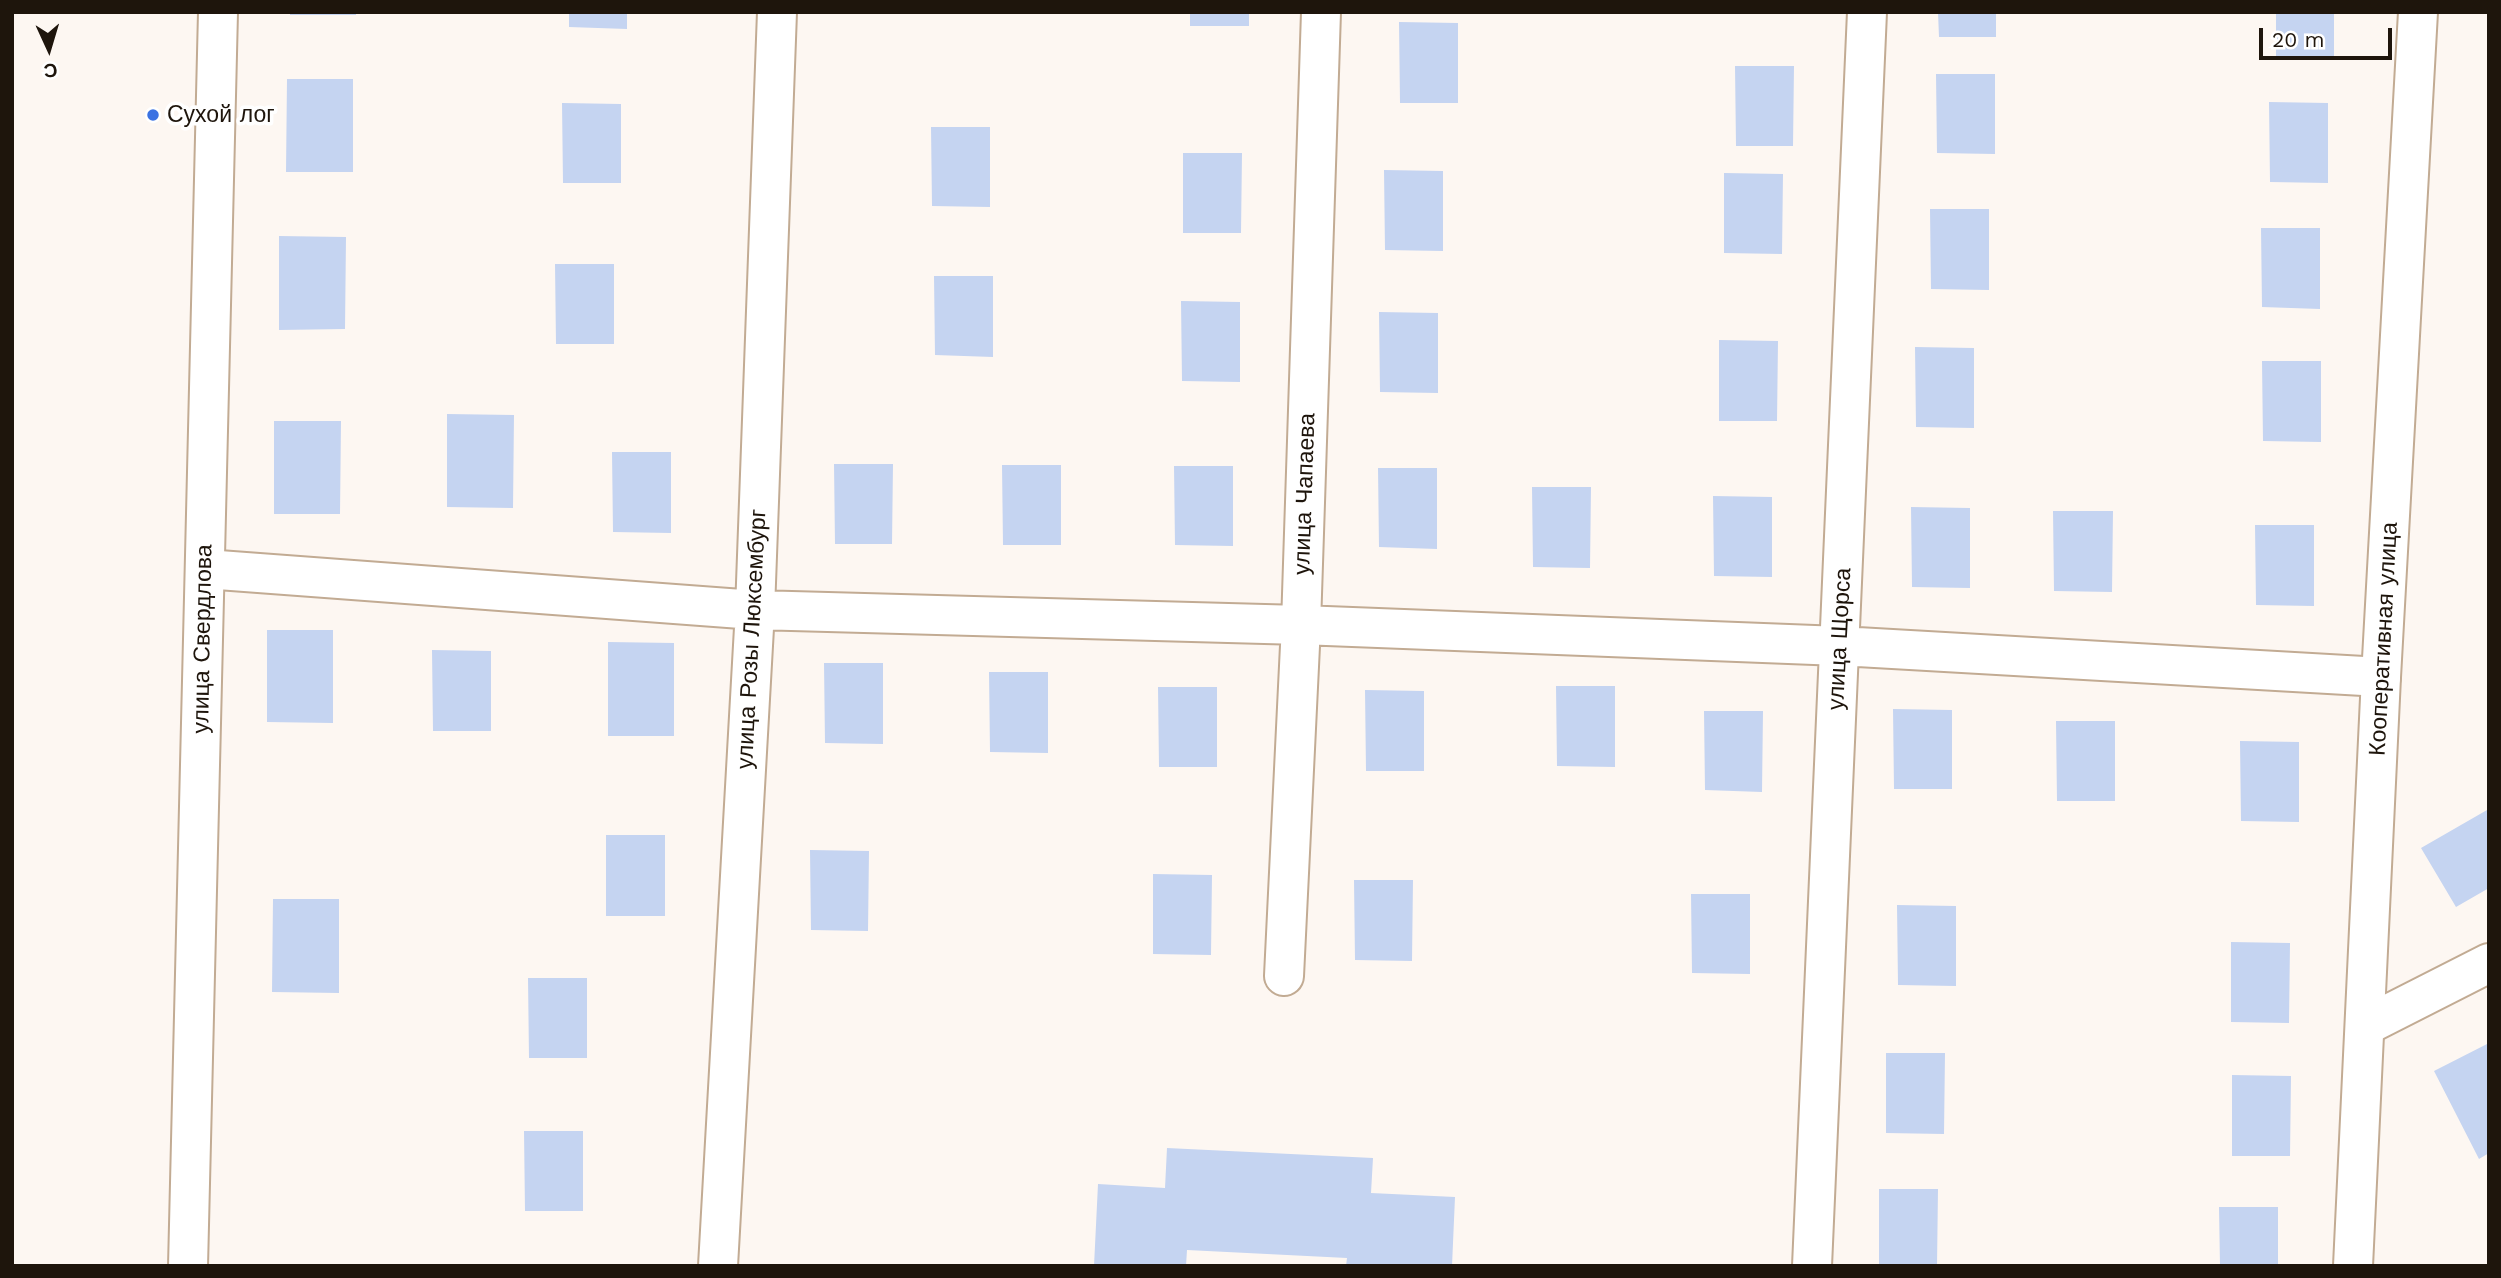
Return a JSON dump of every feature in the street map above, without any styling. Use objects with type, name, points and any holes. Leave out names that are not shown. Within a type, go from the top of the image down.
[{"type":"street","name":"улица Свердлова","points":[[188,1266],[218,12]]},
{"type":"street","name":"улица Розы Люксембург","points":[[718,1266],[755,610],[777,12]]},
{"type":"street","name":"улица Чапаева","points":[[1284,976],[1301,625],[1321,12]]},
{"type":"street","name":"улица Щорса","points":[[1812,1266],[1867,12]]},
{"type":"street","name":"Кооперативная улица","points":[[2353,1266],[2381,677],[2418,12]]},
{"type":"street","points":[[205,569],[755,610],[1301,625],[1840,646],[2381,677]]},
{"type":"street","points":[[2365,1026],[2489,962]]},
{"type":"building","points":[[290,12],[356,12],[356,15],[290,15]]},
{"type":"building","points":[[569,12],[627,12],[627,29],[569,27]]},
{"type":"building","points":[[1190,12],[1249,12],[1249,26],[1190,26]]},
{"type":"building","points":[[1938,12],[1996,12],[1996,37],[1939,37]]},
{"type":"building","points":[[2276,12],[2334,12],[2334,58],[2276,58]]},
{"type":"building","points":[[1399,22],[1458,23],[1458,103],[1400,103]]},
{"type":"building","points":[[1735,66],[1794,66],[1793,146],[1736,146]]},
{"type":"building","points":[[1936,74],[1995,74],[1995,154],[1937,153]]},
{"type":"building","points":[[287,79],[353,79],[353,172],[286,172]]},
{"type":"building","points":[[2269,102],[2328,103],[2328,183],[2270,182]]},
{"type":"building","points":[[562,103],[621,104],[621,183],[563,183]]},
{"type":"building","points":[[931,127],[990,127],[990,207],[932,206]]},
{"type":"building","points":[[1183,153],[1242,153],[1241,233],[1183,233]]},
{"type":"building","points":[[1384,170],[1443,171],[1443,251],[1385,250]]},
{"type":"building","points":[[1724,173],[1783,174],[1782,254],[1724,253]]},
{"type":"building","points":[[1930,209],[1989,209],[1989,290],[1931,289]]},
{"type":"building","points":[[2261,228],[2320,228],[2320,309],[2262,307]]},
{"type":"building","points":[[279,236],[346,237],[345,329],[279,330]]},
{"type":"building","points":[[555,264],[614,264],[614,344],[556,344]]},
{"type":"building","points":[[934,276],[993,276],[993,357],[935,355]]},
{"type":"building","points":[[1181,301],[1240,302],[1240,382],[1182,381]]},
{"type":"building","points":[[1379,312],[1438,313],[1438,393],[1380,392]]},
{"type":"building","points":[[1719,340],[1778,341],[1777,421],[1719,421]]},
{"type":"building","points":[[1915,347],[1974,348],[1974,428],[1916,427]]},
{"type":"building","points":[[2262,361],[2321,361],[2321,442],[2263,441]]},
{"type":"building","points":[[447,414],[514,415],[513,508],[447,507]]},
{"type":"building","points":[[274,421],[341,421],[340,514],[274,514]]},
{"type":"building","points":[[612,452],[671,452],[671,533],[613,532]]},
{"type":"building","points":[[834,464],[893,464],[892,544],[835,544]]},
{"type":"building","points":[[1002,465],[1061,465],[1061,545],[1003,545]]},
{"type":"building","points":[[1174,466],[1233,466],[1233,546],[1175,545]]},
{"type":"building","points":[[1378,468],[1437,468],[1437,549],[1379,547]]},
{"type":"building","points":[[1532,487],[1591,487],[1590,568],[1533,567]]},
{"type":"building","points":[[1713,496],[1772,497],[1772,577],[1714,576]]},
{"type":"building","points":[[1911,507],[1970,508],[1970,588],[1912,587]]},
{"type":"building","points":[[2053,511],[2113,511],[2112,592],[2054,591]]},
{"type":"building","points":[[2255,525],[2314,525],[2314,606],[2256,605]]},
{"type":"building","points":[[267,630],[333,630],[333,723],[267,722]]},
{"type":"building","points":[[608,642],[674,643],[674,736],[608,736]]},
{"type":"building","points":[[432,650],[491,651],[491,731],[433,731]]},
{"type":"building","points":[[824,663],[883,663],[883,744],[825,743]]},
{"type":"building","points":[[989,672],[1048,672],[1048,753],[990,752]]},
{"type":"building","points":[[1556,686],[1615,686],[1615,767],[1557,766]]},
{"type":"building","points":[[1158,687],[1217,687],[1217,767],[1159,767]]},
{"type":"building","points":[[1365,690],[1424,691],[1424,771],[1366,771]]},
{"type":"building","points":[[1893,709],[1952,710],[1952,789],[1894,789]]},
{"type":"building","points":[[1704,711],[1763,711],[1762,792],[1705,790]]},
{"type":"building","points":[[2056,721],[2115,721],[2115,801],[2057,801]]},
{"type":"building","points":[[2240,741],[2299,742],[2299,822],[2241,821]]},
{"type":"building","points":[[2487,810],[2489,888],[2456,907],[2421,848]]},
{"type":"building","points":[[606,835],[665,835],[665,916],[606,916]]},
{"type":"building","points":[[810,850],[869,851],[868,931],[811,930]]},
{"type":"building","points":[[1153,874],[1212,875],[1211,955],[1153,954]]},
{"type":"building","points":[[1354,880],[1413,880],[1412,961],[1355,960]]},
{"type":"building","points":[[1691,894],[1750,894],[1750,974],[1692,973]]},
{"type":"building","points":[[273,899],[339,899],[339,993],[272,992]]},
{"type":"building","points":[[1897,905],[1956,906],[1956,986],[1898,985]]},
{"type":"building","points":[[2231,942],[2290,943],[2289,1023],[2231,1022]]},
{"type":"building","points":[[528,978],[587,978],[587,1058],[529,1058]]},
{"type":"building","points":[[2489,1043],[2489,1153],[2479,1159],[2434,1071]]},
{"type":"building","points":[[1886,1053],[1945,1053],[1944,1134],[1886,1133]]},
{"type":"building","points":[[2232,1075],[2291,1076],[2290,1156],[2232,1156]]},
{"type":"building","points":[[524,1131],[583,1131],[583,1211],[525,1211]]},
{"type":"building","points":[[1167,1148],[1373,1158],[1371,1193],[1455,1197],[1452,1266],[1346,1266],[1347,1258],[1187,1250],[1186,1266],[1094,1266],[1098,1184],[1165,1188]]},
{"type":"building","points":[[1879,1189],[1938,1189],[1937,1266],[1879,1266]]},
{"type":"building","points":[[2219,1207],[2278,1207],[2278,1266],[2220,1266]]},
{"type":"place","name":"Сухой лог","points":[[153,115]]}]
